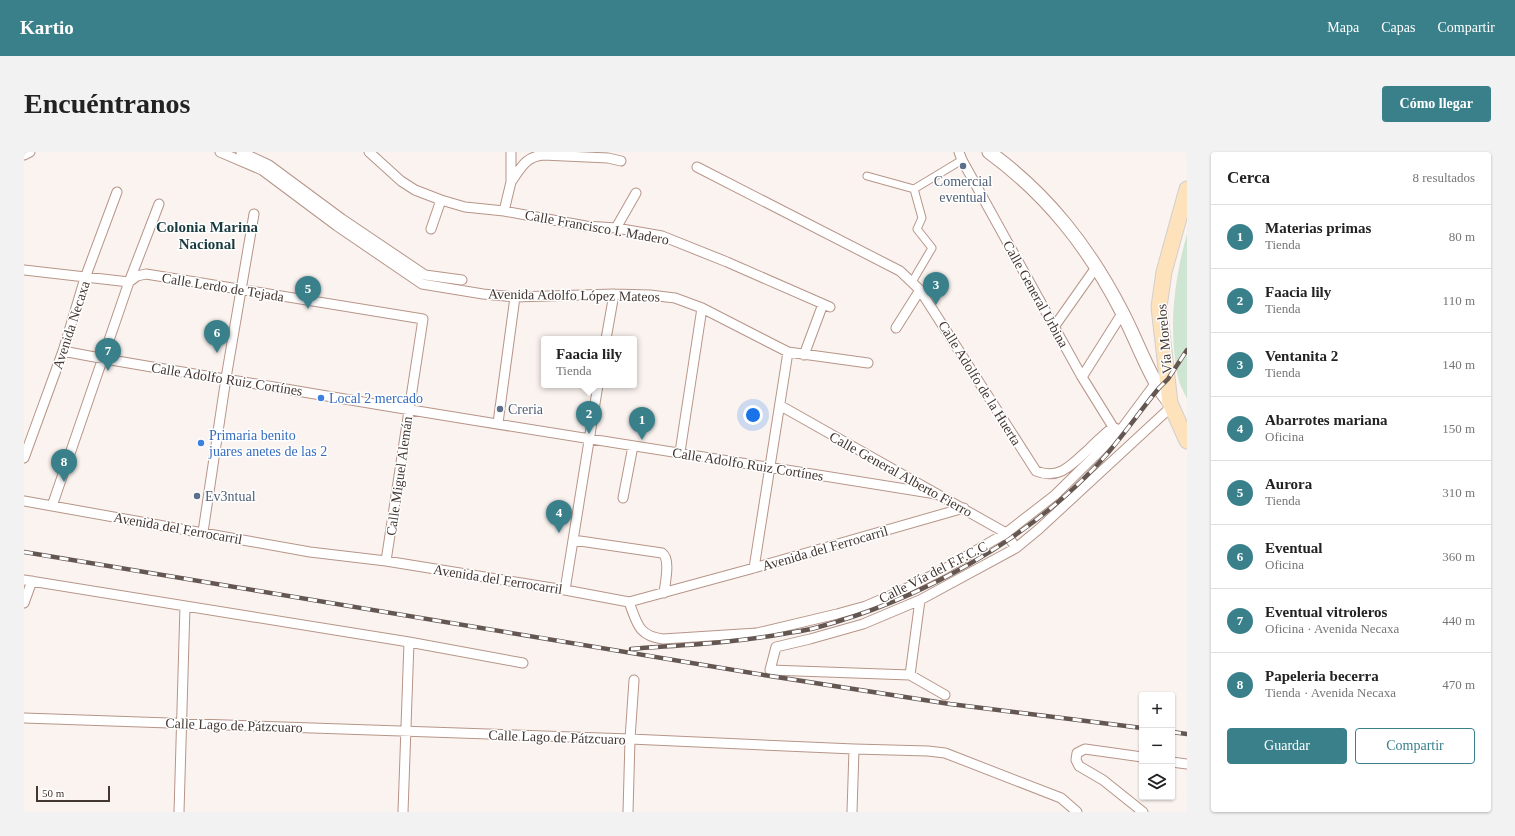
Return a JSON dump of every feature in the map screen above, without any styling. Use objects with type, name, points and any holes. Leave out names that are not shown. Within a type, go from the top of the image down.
[{"type":"main road","points":[[990,152],[1037,191],[1072,230],[1097,266],[1123,312],[1156,384],[1171,405]]},
{"type":"main road","name":"Vía Morelos","points":[[1187,189],[1164,272],[1160,307],[1171,405],[1187,441]]},
{"type":"street","points":[[24,155],[30,152]]},
{"type":"street","name":"Avenida Adolfo López Mateos","points":[[220,152],[262,170],[337,226],[422,284],[483,294],[515,297],[614,294],[650,295],[675,298],[702,308],[788,352],[868,363]]},
{"type":"street","points":[[241,152],[263,157],[342,219],[425,275],[462,280]]},
{"type":"street","name":"Calle Francisco I. Madero","points":[[369,152],[401,182],[441,200],[465,207],[504,211],[586,226],[616,228],[662,236],[727,262],[827,306],[804,354]]},
{"type":"street","points":[[504,211],[511,182],[512,152]]},
{"type":"street","points":[[511,182],[529,158],[536,156],[608,158],[621,161]]},
{"type":"street","points":[[914,189],[961,156]]},
{"type":"street","name":"Calle General Urbina","points":[[961,156],[1082,377],[1116,429]]},
{"type":"street","name":"Calle Adolfo de la Huerta","points":[[697,167],[900,271],[920,290],[1036,471],[1043,474],[1052,474],[1067,469],[1116,429]]},
{"type":"street","points":[[867,176],[914,189]]},
{"type":"street","points":[[912,282],[932,248],[917,229],[922,218],[914,189]]},
{"type":"street","name":"Avenida Necaxa","points":[[24,458],[63,351],[85,278],[117,192]]},
{"type":"street","points":[[616,228],[636,193]]},
{"type":"street","points":[[431,229],[441,200]]},
{"type":"street","points":[[52,506],[129,282],[159,204]]},
{"type":"street","points":[[203,532],[226,378],[254,214]]},
{"type":"street","points":[[1054,327],[1097,266]]},
{"type":"street","name":"Calle Lerdo de Tejada","points":[[24,270],[129,282],[138,276],[146,274],[423,319]]},
{"type":"street","points":[[896,328],[920,290]]},
{"type":"street","points":[[607,336],[614,294]]},
{"type":"street","points":[[498,424],[515,297]]},
{"type":"street","points":[[680,452],[702,308]]},
{"type":"street","points":[[1082,377],[1123,312]]},
{"type":"street","name":"Calle Miguel Alemán","points":[[386,561],[423,319]]},
{"type":"street","name":"Calle Adolfo Ruiz Cortínes","points":[[63,351],[409,410],[936,494]]},
{"type":"street","points":[[754,568],[769,467],[781,406],[788,352]]},
{"type":"street","name":"Calle Vía del F.F.C.C","points":[[629,602],[641,630],[646,635],[663,639],[757,633],[866,606],[901,591],[928,578],[1006,533],[1055,495],[1156,384],[1166,369]]},
{"type":"street","points":[[565,590],[598,388]]},
{"type":"street","name":"Calle Vía del F.F.C.C","points":[[910,675],[770,670],[776,647],[863,624],[920,600],[1016,548],[1039,529],[1171,405]]},
{"type":"street","name":"Calle General Alberto Fierro","points":[[781,406],[1006,533],[1016,548]]},
{"type":"street","points":[[623,498],[633,446]]},
{"type":"street","name":"Avenida del Ferrocarril","points":[[24,501],[310,552],[386,561],[629,602],[964,508]]},
{"type":"street","points":[[573,540],[662,552],[667,560],[664,593]]},
{"type":"street","points":[[24,603],[28,580],[409,642],[524,663]]},
{"type":"street","points":[[920,600],[910,675],[945,695]]},
{"type":"street","points":[[179,812],[183,723],[185,606]]},
{"type":"street","points":[[403,812],[409,642]]},
{"type":"street","points":[[628,812],[630,739],[634,680]]},
{"type":"street","name":"Calle Lago de Pátzcuaro","points":[[24,718],[928,751],[945,753],[1061,798],[1077,812]]},
{"type":"street","points":[[852,812],[854,749]]},
{"type":"street","points":[[1139,757],[1085,749],[1077,753],[1076,760],[1079,766],[1103,780],[1143,812]]},
{"type":"street","points":[[1175,762],[1187,764]]},
{"type":"green space","points":[[1187,234],[1187,399],[1178,377],[1173,341],[1173,323],[1176,287],[1182,251]]},
{"type":"railway","points":[[631,649],[744,640],[811,629],[892,602],[930,585],[1003,543],[1037,519],[1068,493],[1113,447],[1159,388],[1168,379],[1187,350]]},
{"type":"railway","points":[[24,552],[770,676],[950,704],[1139,728]]},
{"type":"railway","points":[[1175,732],[1187,734]]},
{"type":"place","name":"Comercial eventual","points":[[963,166]]},
{"type":"place","name":"Ventanita 2","points":[[936,305]]},
{"type":"place","name":"Aurora","points":[[308,309]]},
{"type":"place","name":"Eventual","points":[[217,353]]},
{"type":"place","name":"Eventual vitroleros","points":[[108,371]]},
{"type":"place","name":"Local 2 mercado","points":[[321,398]]},
{"type":"place","name":"Creria","points":[[500,409]]},
{"type":"place","name":"Faacia lily","points":[[589,434]]},
{"type":"place","name":"Materias primas","points":[[642,440]]},
{"type":"place","name":"Primaria benito juares anetes de las 2","points":[[201,443]]},
{"type":"place","name":"Papeleria becerra","points":[[64,482]]},
{"type":"place","name":"Ev3ntual","points":[[197,496]]},
{"type":"place","name":"Abarrotes mariana","points":[[559,533]]},
{"type":"district","name":"Colonia Marina Nacional","points":[[207,236]]}]
